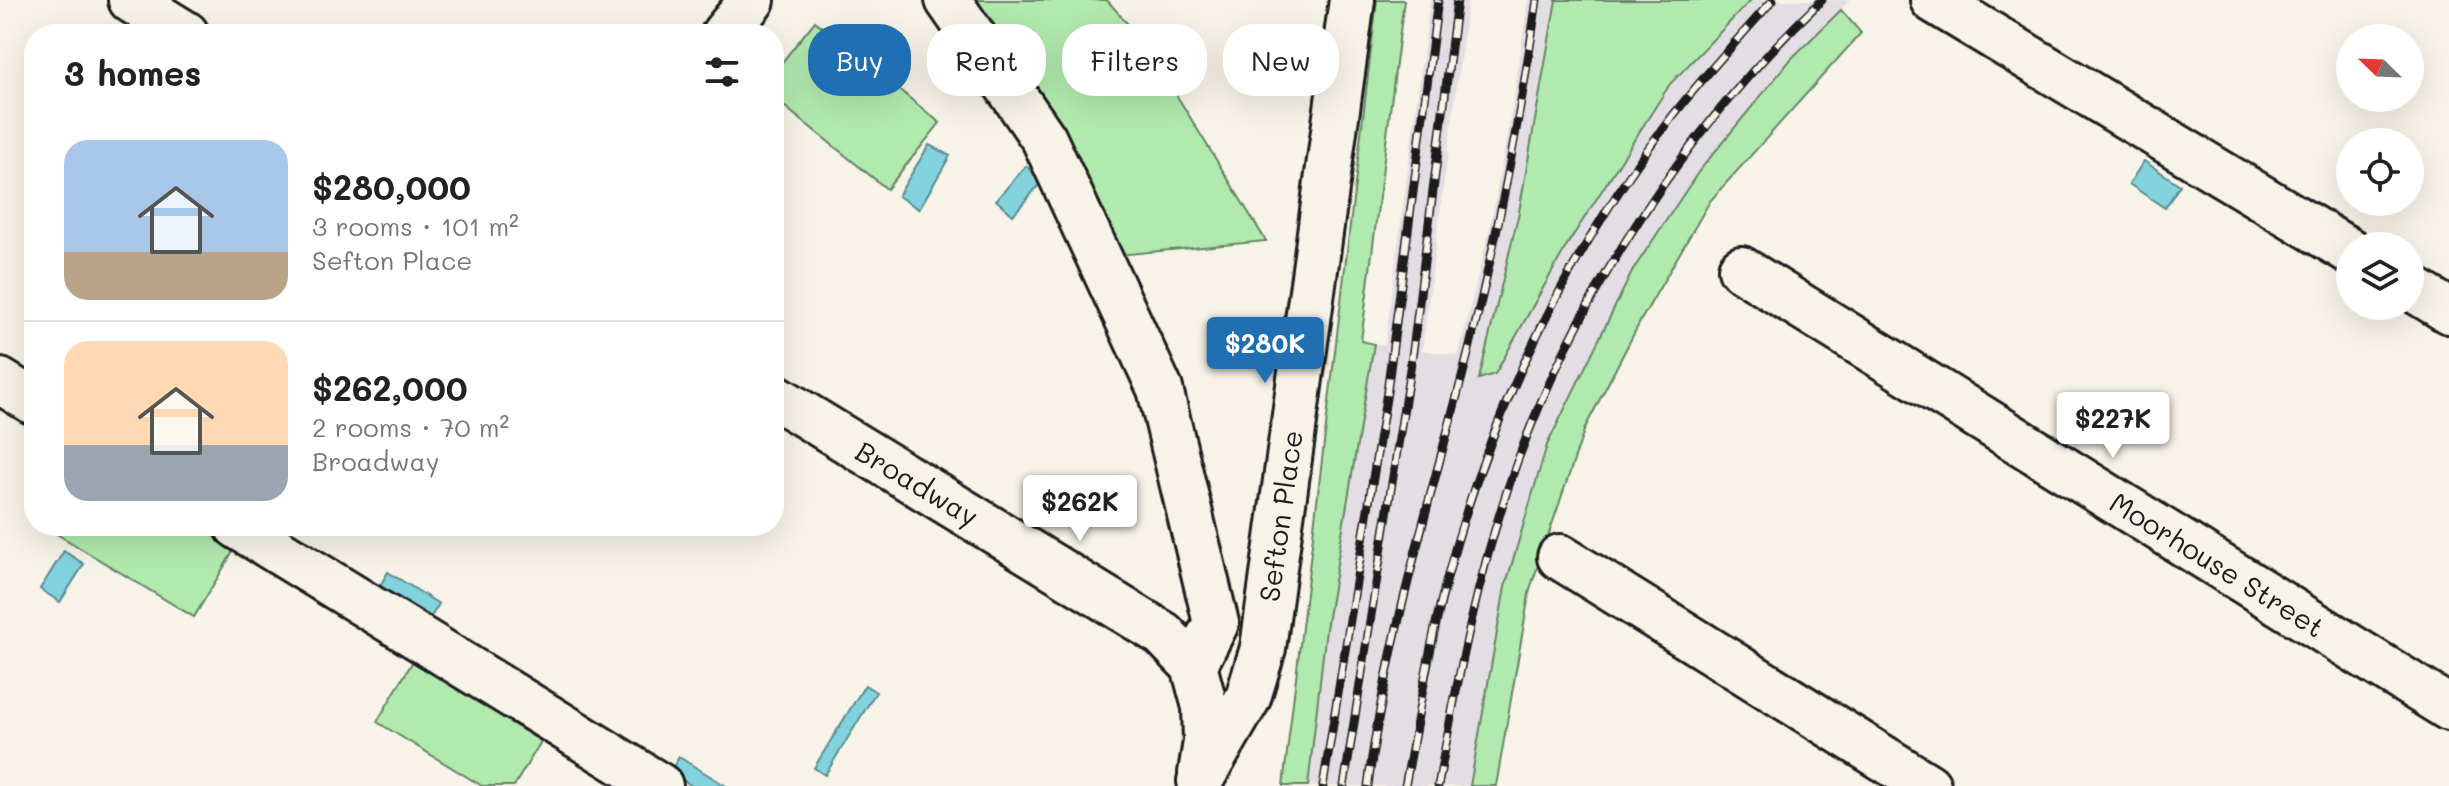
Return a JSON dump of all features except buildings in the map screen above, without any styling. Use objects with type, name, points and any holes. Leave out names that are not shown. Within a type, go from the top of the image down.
[{"type":"street","points":[[131,0],[170,24]]},
{"type":"street","points":[[732,24],[752,0]]},
{"type":"street","points":[[948,0],[1044,139],[1160,389],[1216,623],[1194,666]]},
{"type":"street","name":"Sefton Place","points":[[1198,783],[1248,698],[1262,655],[1352,0]]},
{"type":"street","points":[[1933,0],[2336,243]]},
{"type":"street","name":"Moorhouse Street","points":[[1741,269],[2449,708]]},
{"type":"street","points":[[2424,296],[2449,311]]},
{"type":"street","points":[[0,381],[24,396]]},
{"type":"street","name":"Broadway","points":[[784,402],[1163,634],[1194,666],[1205,707],[1206,742],[1198,783]]},
{"type":"street","points":[[253,536],[660,786]]},
{"type":"street","points":[[1560,557],[1928,786]]},
{"type":"shaded area","points":[[1430,0],[1468,0],[1422,350],[1458,356],[1491,223],[1528,0],[1556,0],[1519,212],[1480,379],[1495,373],[1567,245],[1670,84],[1751,0],[1850,0],[1792,58],[1699,171],[1633,270],[1547,445],[1505,587],[1470,786],[1308,786],[1326,630],[1374,344],[1385,345]]},
{"type":"green space","points":[[963,0],[1107,0],[1128,24],[1062,24],[1062,96],[1177,96],[1266,241],[1118,255],[1021,96],[1046,96],[1046,24],[978,24]]},
{"type":"green space","points":[[1377,0],[1404,0],[1361,341],[1374,344],[1326,629],[1308,786],[1283,786]]},
{"type":"green space","points":[[1556,0],[1751,0],[1670,84],[1567,245],[1495,374],[1479,379],[1519,212]]},
{"type":"green space","points":[[1841,10],[1861,33],[1710,201],[1641,320],[1585,428],[1530,589],[1496,786],[1470,786],[1505,587],[1547,445],[1633,270],[1699,171],[1792,58]]},
{"type":"green space","points":[[808,30],[808,96],[907,96],[940,123],[887,189],[784,106],[784,60]]},
{"type":"green space","points":[[60,536],[242,536],[194,617]]},
{"type":"green space","points":[[416,656],[545,735],[514,786],[482,786],[377,722]]},
{"type":"water","points":[[929,145],[950,156],[919,209],[898,196]]},
{"type":"water","points":[[2144,161],[2180,185],[2165,208],[2129,184]]},
{"type":"water","points":[[1026,166],[1042,181],[1013,215],[996,200]]},
{"type":"water","points":[[64,551],[84,564],[60,602],[40,589]]},
{"type":"water","points":[[388,572],[439,604],[427,623],[377,591]]},
{"type":"water","points":[[865,685],[876,692],[825,775],[814,768]]},
{"type":"water","points":[[679,757],[726,786],[692,786],[670,772]]},
{"type":"railway","points":[[1323,786],[1387,392],[1438,0]]},
{"type":"railway","points":[[1344,786],[1413,350],[1457,0]]},
{"type":"railway","points":[[1368,786],[1376,730],[1399,621],[1489,263],[1516,132],[1537,0]]},
{"type":"railway","points":[[1405,786],[1433,639],[1460,532],[1500,418],[1524,362],[1580,255],[1645,153],[1690,94],[1773,0]]},
{"type":"railway","points":[[1438,786],[1462,663],[1491,542],[1517,462],[1573,335],[1606,273],[1683,156],[1773,49],[1822,0]]}]
